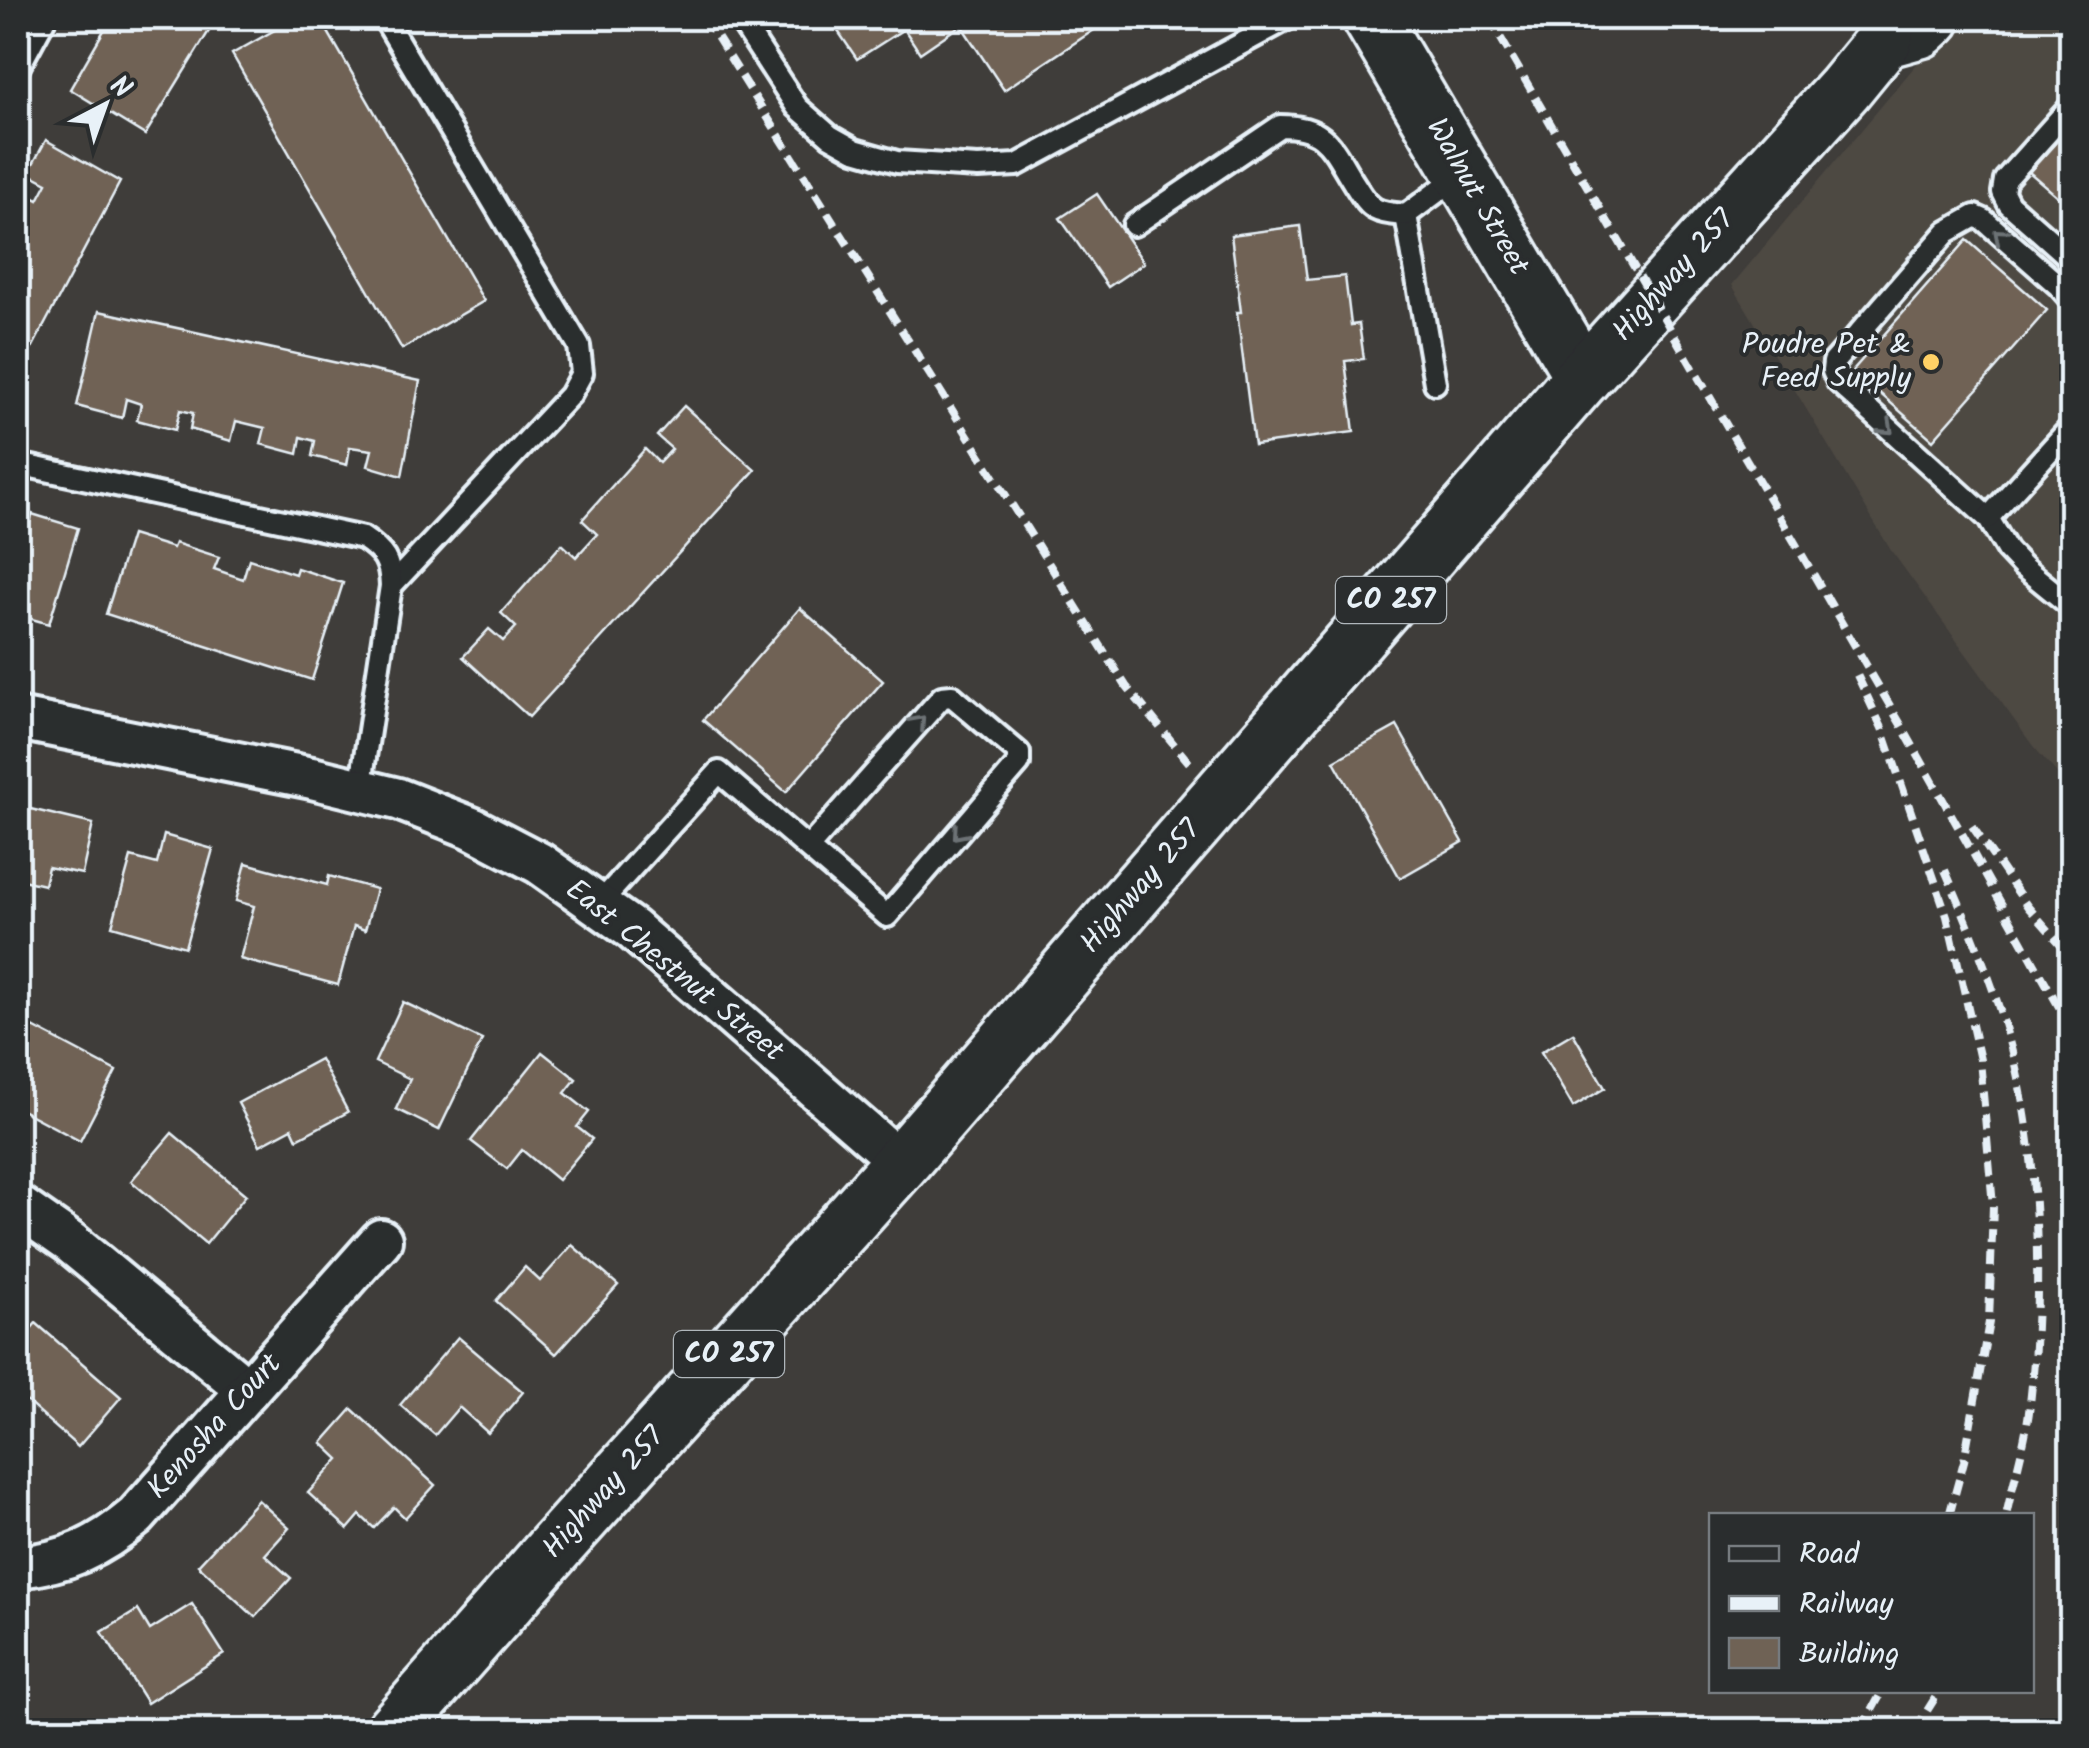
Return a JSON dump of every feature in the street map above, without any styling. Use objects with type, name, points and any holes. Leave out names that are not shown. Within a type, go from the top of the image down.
[{"type":"main road","name":"Walnut Street","points":[[1371,18],[1583,377]]},
{"type":"main road","name":"Highway 257","points":[[394,1730],[900,1162],[1583,377],[1844,89],[1886,29],[1920,30],[1933,18]]},
{"type":"street","name":"East Chestnut Street","points":[[18,719],[312,778],[398,800],[472,828],[539,863],[632,929],[900,1162]]},
{"type":"street","points":[[18,1206],[72,1244],[248,1390]]},
{"type":"street","name":"Kenosha Court","points":[[18,1567],[74,1556],[112,1537],[136,1516],[381,1240]]},
{"type":"lane","points":[[18,68],[45,18]]},
{"type":"lane","points":[[384,18],[579,346],[582,373],[570,396],[390,586]]},
{"type":"lane","points":[[739,18],[797,107],[830,136],[856,150],[897,162],[978,167],[1016,165],[1289,18]]},
{"type":"lane","points":[[2072,105],[2005,180],[2002,192],[2009,204],[2072,260]]},
{"type":"lane","points":[[1134,225],[1280,126],[1301,126],[1314,131],[1328,143],[1366,201],[1384,212],[1406,215],[1463,172]]},
{"type":"lane","points":[[1406,215],[1435,382]]},
{"type":"lane","points":[[2072,301],[1975,216],[1947,232],[1834,362],[1832,371],[1838,382],[1988,518],[2015,558],[2072,607]]},
{"type":"lane","points":[[1988,518],[2072,426]]},
{"type":"lane","points":[[18,464],[363,538],[379,548],[390,567],[390,586],[360,790]]},
{"type":"lane","points":[[598,904],[719,772],[887,916],[1019,763],[1020,753],[952,696],[942,697],[808,848]]},
{"type":"shaded area","points":[[1962,18],[2071,18],[2071,789],[2033,746],[1890,549],[1732,285],[1925,54]]},
{"type":"building","points":[[111,18],[217,18],[145,135],[70,89]]},
{"type":"building","points":[[296,18],[320,18],[484,301],[402,349],[232,54]]},
{"type":"building","points":[[829,18],[1112,18],[1004,90],[961,25],[920,53],[904,29],[857,59]]},
{"type":"building","points":[[2072,125],[2072,209],[2029,172]]},
{"type":"building","points":[[46,140],[120,182],[19,373],[18,194],[20,190],[38,200],[47,183],[28,173]]},
{"type":"building","points":[[1097,194],[1144,263],[1108,287],[1060,218]]},
{"type":"building","points":[[1300,226],[1307,280],[1345,276],[1351,325],[1359,324],[1364,359],[1345,361],[1354,432],[1254,445],[1231,235]]},
{"type":"building","points":[[1967,240],[2047,310],[1933,440],[1853,370]]},
{"type":"building","points":[[99,311],[420,381],[402,476],[368,466],[372,450],[350,447],[347,465],[312,456],[315,441],[301,437],[298,454],[261,444],[265,428],[236,421],[231,441],[190,429],[193,413],[180,410],[175,430],[137,420],[141,404],[126,399],[122,418],[77,406]]},
{"type":"building","points":[[684,406],[755,470],[529,717],[463,657],[489,629],[503,641],[516,627],[501,613],[562,544],[576,557],[597,534],[582,520],[645,449],[659,463],[672,449],[657,436]]},
{"type":"building","points":[[32,514],[78,528],[49,624],[18,615],[18,516],[31,520]]},
{"type":"building","points":[[131,535],[219,557],[214,569],[243,579],[249,559],[295,574],[297,568],[343,583],[312,680],[106,614]]},
{"type":"building","points":[[800,608],[883,681],[786,792],[703,720]]},
{"type":"building","points":[[1397,726],[1463,842],[1400,878],[1334,761]]},
{"type":"building","points":[[18,806],[93,824],[82,874],[48,867],[44,885],[18,879]]},
{"type":"building","points":[[164,835],[213,849],[185,947],[112,926],[131,857],[157,864]]},
{"type":"building","points":[[246,863],[327,885],[329,876],[376,889],[365,930],[354,926],[338,985],[240,959],[254,906],[236,901]]},
{"type":"building","points":[[403,1002],[482,1040],[439,1130],[396,1109],[410,1079],[375,1062]]},
{"type":"building","points":[[33,1027],[116,1071],[80,1141],[18,1108],[18,1057]]},
{"type":"building","points":[[1573,1033],[1605,1088],[1573,1107],[1541,1052]]},
{"type":"building","points":[[542,1052],[576,1079],[565,1093],[589,1112],[577,1127],[592,1139],[558,1180],[522,1150],[507,1169],[471,1141]]},
{"type":"building","points":[[320,1059],[348,1112],[297,1139],[292,1128],[260,1145],[238,1103]]},
{"type":"building","points":[[172,1133],[246,1195],[206,1244],[131,1181]]},
{"type":"building","points":[[572,1245],[618,1285],[556,1354],[496,1301],[525,1267],[540,1281]]},
{"type":"building","points":[[36,1323],[121,1397],[78,1447],[18,1394],[18,1344]]},
{"type":"building","points":[[458,1337],[523,1392],[488,1433],[459,1407],[435,1435],[400,1405]]},
{"type":"building","points":[[352,1409],[435,1485],[405,1518],[394,1507],[374,1528],[360,1515],[348,1529],[308,1493],[339,1459],[322,1443]]},
{"type":"building","points":[[258,1500],[289,1528],[265,1555],[291,1578],[255,1617],[198,1565]]},
{"type":"building","points":[[192,1604],[224,1654],[147,1703],[102,1632],[138,1610],[150,1630]]},
{"type":"railway","points":[[705,18],[1126,686],[1191,765]]},
{"type":"railway","points":[[1489,18],[1900,723],[2072,1030]]},
{"type":"railway","points":[[1857,675],[1882,728],[1947,916],[1980,1060],[1993,1206],[1989,1322],[1964,1461],[1950,1513]]},
{"type":"railway","points":[[1972,826],[2028,907],[2072,957]]},
{"type":"railway","points":[[1945,870],[1971,930],[2007,1034],[2032,1170],[2037,1265],[2034,1359],[2026,1432],[2007,1513]]},
{"type":"railway","points":[[1861,1730],[1881,1693]]},
{"type":"railway","points":[[1915,1730],[1938,1693]]},
{"type":"place","name":"Poudre Pet & Feed Supply","points":[[1931,362]]}]
